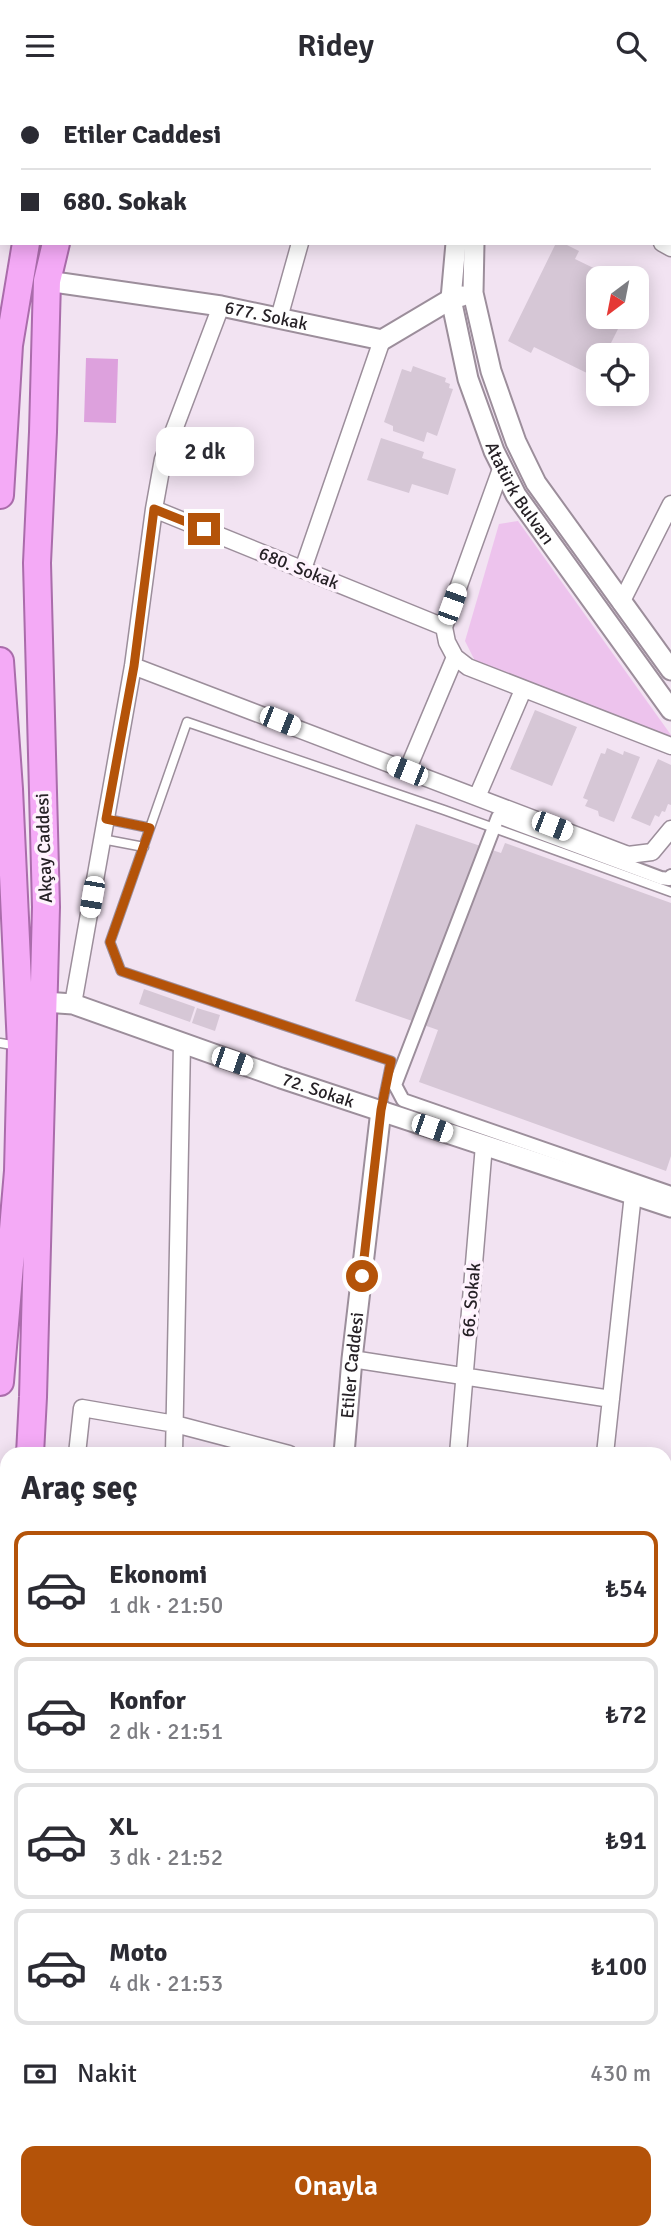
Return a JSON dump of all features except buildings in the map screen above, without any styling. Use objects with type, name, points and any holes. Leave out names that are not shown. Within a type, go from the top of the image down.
[{"type":"highway","points":[[0,495],[9,345],[26,245]]},
{"type":"highway","name":"Akçay Caddesi","points":[[30,1447],[46,865],[37,563],[47,281],[56,245]]},
{"type":"highway","name":"Akçay Caddesi","points":[[0,661],[4,788],[13,916],[10,1045],[18,1171],[0,1382]]},
{"type":"street","points":[[279,317],[299,245]]},
{"type":"street","name":"Atatürk Bulvarı","points":[[456,245],[451,299],[468,379],[501,469],[524,506],[671,710]]},
{"type":"street","name":"Atatürk Bulvarı","points":[[474,245],[473,293],[491,371],[516,442],[536,483],[671,670]]},
{"type":"street","name":"677. Sokak","points":[[47,281],[221,306],[382,340]]},
{"type":"street","points":[[303,569],[382,340],[451,299],[473,293]]},
{"type":"street","points":[[73,1004],[134,666],[163,459],[221,306]]},
{"type":"street","points":[[501,469],[444,627],[447,642],[455,657],[468,667],[523,690],[671,745]]},
{"type":"street","points":[[621,603],[671,504]]},
{"type":"street","name":"680. Sokak","points":[[154,509],[444,627]]},
{"type":"street","points":[[407,771],[455,657]]},
{"type":"street","points":[[134,666],[628,855],[652,852],[671,829]]},
{"type":"street","points":[[477,797],[523,690]]},
{"type":"street","points":[[671,876],[669,879],[661,878],[498,817],[395,1085],[403,1100],[671,1193]]},
{"type":"street","name":"72. Sokak","points":[[44,1002],[73,1004],[281,1079],[671,1207]]},
{"type":"street","points":[[174,1447],[182,1043]]},
{"type":"street","name":"Etiler Caddesi","points":[[345,1447],[381,1110]]},
{"type":"street","name":"66. Sokak","points":[[459,1447],[484,1145]]},
{"type":"street","points":[[606,1447],[633,1194]]},
{"type":"street","points":[[352,1359],[611,1399]]},
{"type":"street","points":[[78,1447],[82,1408],[175,1424],[262,1447]]},
{"type":"lane","points":[[381,1110],[391,1061],[121,971],[110,942],[187,722],[671,892]]},
{"type":"lane","points":[[106,819],[150,828]]},
{"type":"lane","points":[[102,839],[144,847]]},
{"type":"shaded area","points":[[86,358],[118,359],[116,423],[84,422]]},
{"type":"shaded area","points":[[518,521],[671,737],[475,661],[465,641],[499,524]]},
{"type":"route","points":[[204,529],[154,509],[134,666],[106,819],[150,828],[110,942],[121,971],[391,1061],[381,1110],[362,1276]]}]
